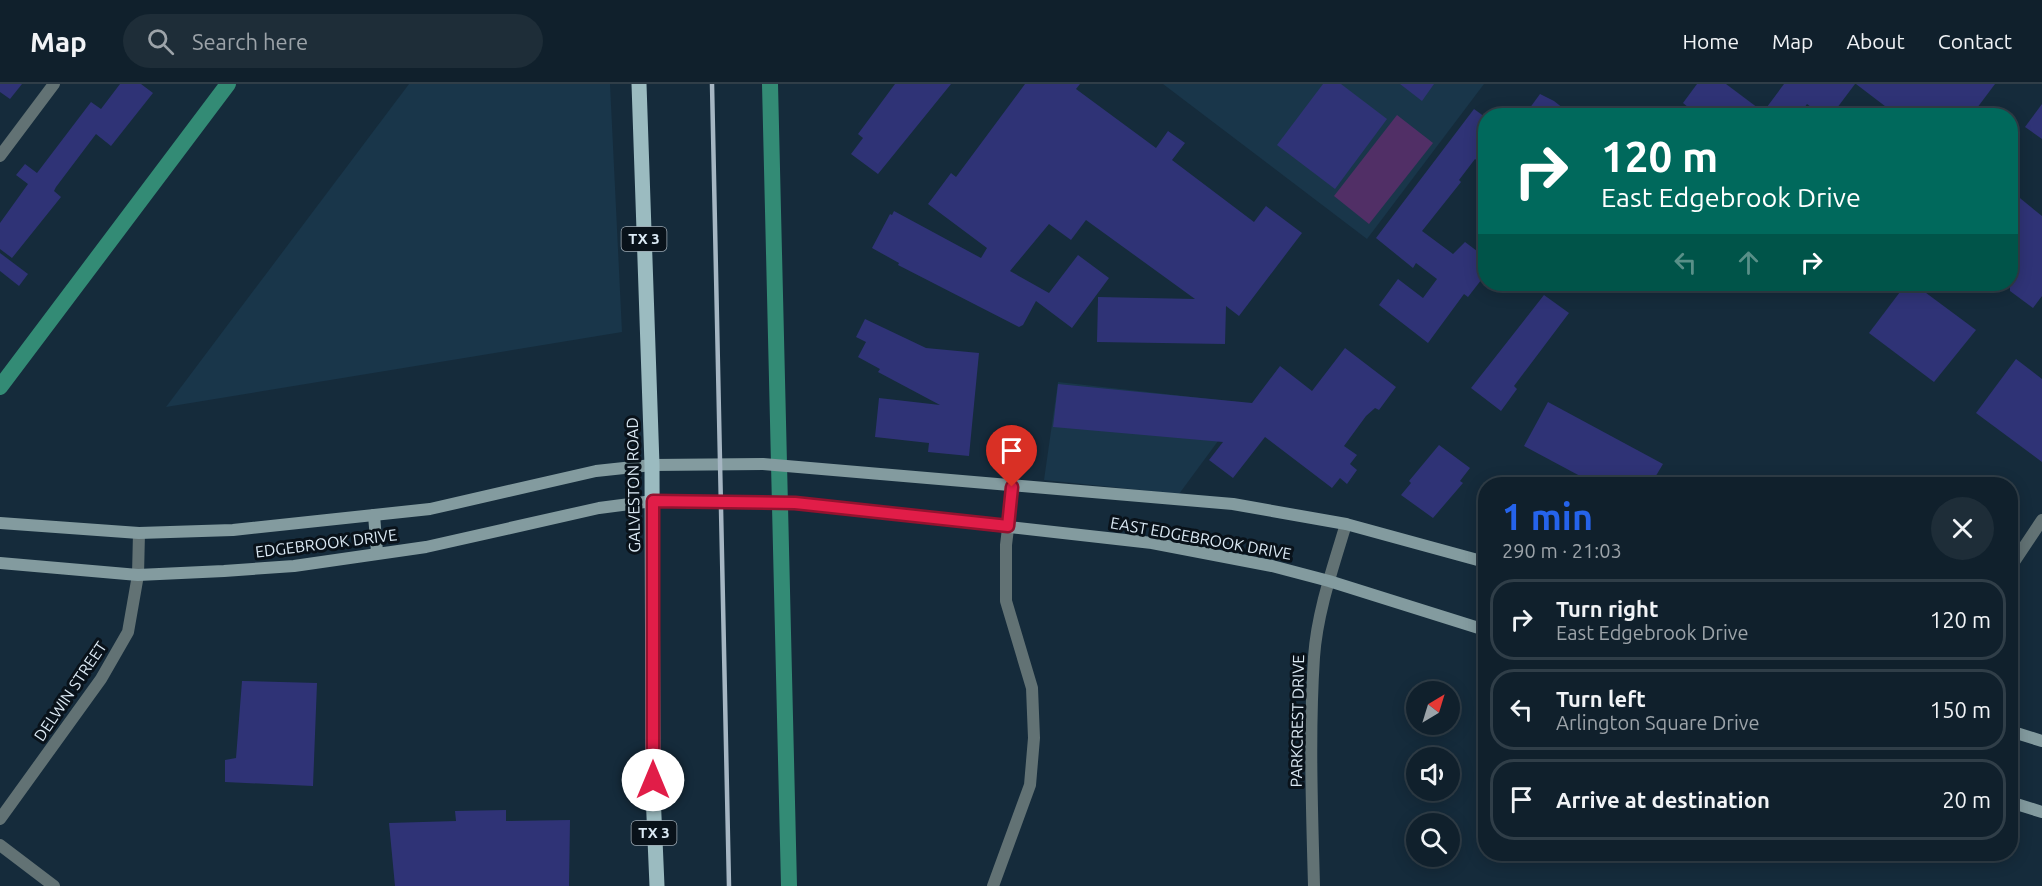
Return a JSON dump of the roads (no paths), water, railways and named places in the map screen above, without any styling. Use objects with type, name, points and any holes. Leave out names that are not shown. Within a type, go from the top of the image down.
[{"type":"main road","name":"GALVESTON ROAD","points":[[639,84],[653,501],[653,793],[657,886]]},
{"type":"main road","name":"EAST EDGEBROOK DRIVE","points":[[652,465],[763,464],[1012,487],[1233,504],[1346,524],[1478,560]]},
{"type":"main road","name":"EDGEBROOK DRIVE","points":[[0,522],[139,534],[233,530],[430,509],[596,471],[652,465]]},
{"type":"main road","name":"EAST EDGEBROOK DRIVE","points":[[653,501],[795,503],[1152,543],[1272,566],[1329,581],[1478,628]]},
{"type":"main road","name":"EDGEBROOK DRIVE","points":[[0,564],[138,575],[294,566],[377,552],[426,547],[599,508],[653,501]]},
{"type":"main road","points":[[374,515],[377,552]]},
{"type":"main road","points":[[2018,734],[2042,741]]},
{"type":"main road","points":[[2018,804],[2042,812]]},
{"type":"street","points":[[0,156],[54,84]]},
{"type":"street","points":[[993,886],[1030,785],[1034,738],[1032,688],[1006,601],[1008,526],[1012,487]]},
{"type":"street","points":[[2018,556],[2042,520]]},
{"type":"street","name":"PARKCREST DRIVE","points":[[1314,886],[1311,765],[1314,655],[1329,581],[1346,524]]},
{"type":"street","name":"DELWIN STREET","points":[[0,819],[101,680],[128,632],[138,575],[139,534]]},
{"type":"street","points":[[0,846],[54,886]]},
{"type":"waterway","points":[[0,387],[228,84]]},
{"type":"waterway","points":[[770,84],[789,886]]},
{"type":"railway","points":[[712,84],[729,886]]}]
